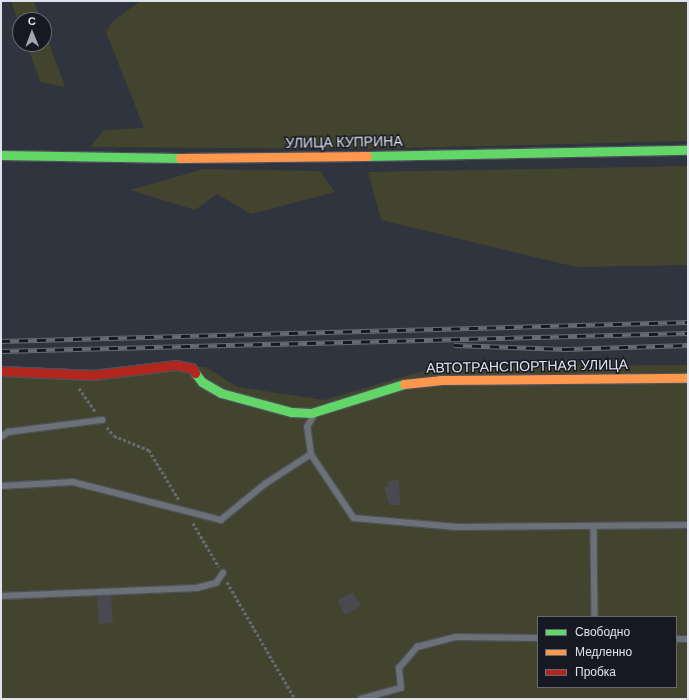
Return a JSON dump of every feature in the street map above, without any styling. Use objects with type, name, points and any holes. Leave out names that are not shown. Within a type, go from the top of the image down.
[{"type":"street","name":"УЛИЦА КУПРИНА","points":[[1,155],[214,158],[688,150]]},
{"type":"street","name":"АВТОТРАНСПОРТНАЯ УЛИЦА","points":[[1,371],[67,371],[113,374],[145,366],[176,365],[192,368],[202,382],[244,401],[291,412],[327,409],[398,385],[440,380],[688,378]]},
{"type":"lane","points":[[327,409],[308,420],[312,454],[354,518],[457,527],[688,525]]},
{"type":"lane","points":[[1,437],[8,432],[102,420]]},
{"type":"lane","points":[[1,486],[73,482],[221,520],[265,484],[312,454]]},
{"type":"lane","points":[[594,526],[595,616]]},
{"type":"lane","points":[[1,596],[197,588],[216,583],[223,573]]},
{"type":"lane","points":[[361,699],[401,688],[399,668],[417,648],[456,637],[537,638]]},
{"type":"lane","points":[[677,639],[688,639]]},
{"type":"path","points":[[67,371],[114,436],[149,450],[223,573],[295,699]]},
{"type":"green space","points":[[11,1],[34,1],[38,12],[15,12]]},
{"type":"green space","points":[[140,1],[688,1],[688,141],[364,149],[90,147],[104,130],[144,128],[106,32],[112,22]]},
{"type":"green space","points":[[52,51],[65,87],[40,82],[30,52]]},
{"type":"green space","points":[[688,166],[688,265],[576,267],[381,220],[368,172]]},
{"type":"green space","points":[[204,169],[320,171],[335,192],[251,214],[217,194],[195,210],[130,190]]},
{"type":"green space","points":[[688,365],[688,699],[1,699],[1,371],[205,367],[238,387],[324,400],[436,367]]},
{"type":"building","points":[[399,480],[400,505],[389,505],[384,487],[388,487],[387,481]]},
{"type":"building","points":[[353,592],[361,606],[345,615],[337,601]]},
{"type":"building","points":[[111,595],[113,623],[99,624],[97,596]]},
{"type":"railway","points":[[1,341],[688,322]]},
{"type":"railway","points":[[1,351],[688,333]]},
{"type":"railway","points":[[454,345],[565,349],[688,345]]},
{"type":"traffic: fast","points":[[367,156],[688,150]]},
{"type":"traffic: fast","points":[[1,155],[180,158]]},
{"type":"traffic: fast","points":[[195,373],[202,382],[221,393],[291,412],[311,413],[404,384]]},
{"type":"traffic: slow","points":[[180,158],[367,156]]},
{"type":"traffic: slow","points":[[404,384],[440,380],[688,378]]},
{"type":"traffic: jam","points":[[1,371],[93,375],[176,365],[192,368],[195,373]]}]
